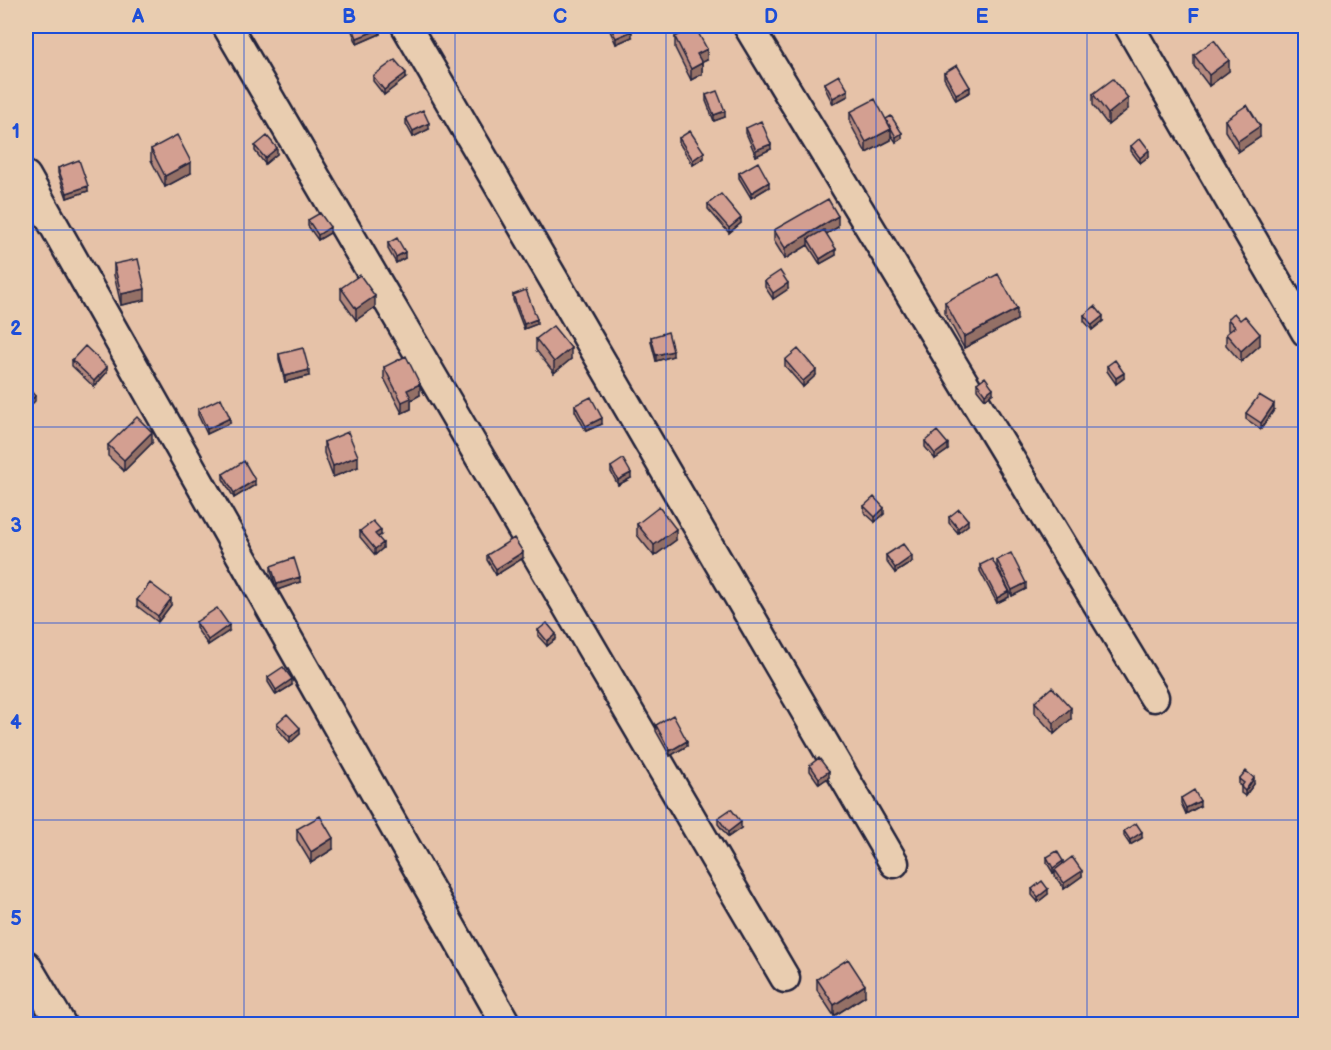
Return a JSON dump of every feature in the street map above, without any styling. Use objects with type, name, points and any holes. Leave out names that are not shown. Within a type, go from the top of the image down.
[{"type":"street","points":[[227,26],[785,978]]},
{"type":"street","points":[[406,26],[894,863]]},
{"type":"street","points":[[748,26],[1154,697]]},
{"type":"street","points":[[1129,26],[1305,332]]},
{"type":"street","points":[[26,176],[506,1024]]},
{"type":"street","points":[[26,965],[61,1024]]},
{"type":"building","points":[[352,26],[378,26],[380,29],[357,38]]},
{"type":"building","points":[[610,26],[630,26],[632,31],[616,38]]},
{"type":"building","points":[[695,27],[707,49],[697,54],[702,63],[691,69],[675,37]]},
{"type":"building","points":[[1214,40],[1229,60],[1209,75],[1194,55]]},
{"type":"building","points":[[395,60],[406,73],[384,90],[373,76]]},
{"type":"building","points":[[957,65],[970,87],[956,94],[944,73]]},
{"type":"building","points":[[839,75],[848,90],[833,98],[825,83]]},
{"type":"building","points":[[1113,79],[1128,98],[1108,114],[1093,94]]},
{"type":"building","points":[[717,91],[725,111],[714,115],[706,95]]},
{"type":"building","points":[[875,99],[891,129],[866,142],[850,112]]},
{"type":"building","points":[[1247,105],[1260,126],[1238,141],[1225,120]]},
{"type":"building","points":[[423,110],[429,123],[413,131],[406,118]]},
{"type":"building","points":[[891,116],[902,133],[896,137],[886,119]]},
{"type":"building","points":[[761,121],[771,144],[756,150],[746,128]]},
{"type":"building","points":[[690,131],[704,152],[693,160],[679,138]]},
{"type":"building","points":[[177,135],[191,162],[165,176],[151,149]]},
{"type":"building","points":[[267,136],[277,148],[265,158],[255,146]]},
{"type":"building","points":[[1140,138],[1149,150],[1140,158],[1131,146]]},
{"type":"building","points":[[79,160],[88,186],[67,193],[58,168]]},
{"type":"building","points":[[758,162],[769,182],[751,193],[739,173]]},
{"type":"building","points":[[721,194],[741,218],[729,228],[708,204]]},
{"type":"building","points":[[828,199],[838,216],[785,248],[774,230]]},
{"type":"building","points":[[320,213],[330,227],[318,235],[308,220]]},
{"type":"building","points":[[824,230],[836,249],[820,259],[808,239]]},
{"type":"building","points":[[397,238],[405,252],[396,257],[388,243]]},
{"type":"building","points":[[138,259],[145,289],[121,294],[114,264]]},
{"type":"building","points":[[780,271],[788,283],[773,293],[765,281]]},
{"type":"building","points":[[998,274],[1017,309],[964,337],[945,302]]},
{"type":"building","points":[[360,275],[375,296],[356,309],[341,288]]},
{"type":"building","points":[[526,290],[537,319],[524,324],[513,295]]},
{"type":"building","points":[[1095,306],[1103,316],[1092,325],[1084,315]]},
{"type":"building","points":[[1234,313],[1240,320],[1245,316],[1260,334],[1241,351],[1226,334],[1235,327],[1228,319]]},
{"type":"building","points":[[553,326],[571,348],[554,362],[536,339]]},
{"type":"building","points":[[668,332],[673,351],[656,355],[651,337]]},
{"type":"building","points":[[85,346],[107,367],[94,381],[72,360]]},
{"type":"building","points":[[303,348],[309,370],[285,376],[279,354]]},
{"type":"building","points":[[798,349],[816,370],[803,381],[785,360]]},
{"type":"building","points":[[406,356],[420,384],[407,390],[411,398],[402,402],[384,367]]},
{"type":"building","points":[[1115,360],[1124,373],[1116,378],[1107,366]]},
{"type":"building","points":[[985,377],[993,388],[985,394],[977,383]]},
{"type":"building","points":[[26,385],[35,396],[26,405]]},
{"type":"building","points":[[1259,395],[1274,404],[1261,423],[1246,413]]},
{"type":"building","points":[[591,397],[602,418],[586,426],[575,405]]},
{"type":"building","points":[[221,398],[230,418],[207,429],[198,409]]},
{"type":"building","points":[[137,417],[152,432],[124,460],[108,445]]},
{"type":"building","points":[[937,431],[948,444],[935,454],[925,441]]},
{"type":"building","points":[[348,432],[358,456],[333,466],[324,442]]},
{"type":"building","points":[[623,459],[631,473],[618,480],[611,467]]},
{"type":"building","points":[[244,461],[255,480],[234,493],[223,474]]},
{"type":"building","points":[[874,497],[884,508],[875,517],[864,506]]},
{"type":"building","points":[[659,507],[676,529],[654,545],[637,524]]},
{"type":"building","points":[[959,509],[968,520],[958,528],[949,517]]},
{"type":"building","points":[[373,521],[381,530],[375,534],[383,543],[375,549],[360,531]]},
{"type":"building","points":[[514,538],[523,552],[496,569],[487,555]]},
{"type":"building","points":[[903,544],[912,556],[895,568],[886,555]]},
{"type":"building","points":[[1011,553],[1026,583],[1012,590],[997,560]]},
{"type":"building","points":[[294,558],[300,577],[277,584],[271,566]]},
{"type":"building","points":[[992,559],[1009,591],[997,598],[980,565]]},
{"type":"building","points":[[150,583],[171,599],[158,616],[137,600]]},
{"type":"building","points":[[217,608],[229,625],[208,640],[196,622]]},
{"type":"building","points":[[547,623],[556,634],[547,641],[538,630]]},
{"type":"building","points":[[283,667],[292,679],[276,690],[268,677]]},
{"type":"building","points":[[1052,687],[1071,708],[1054,723],[1035,702]]},
{"type":"building","points":[[287,714],[300,728],[290,737],[277,723]]},
{"type":"building","points":[[673,715],[687,741],[670,751],[656,725]]},
{"type":"building","points":[[819,758],[829,771],[819,778],[810,765]]},
{"type":"building","points":[[1246,771],[1254,778],[1245,791],[1241,787],[1244,783],[1239,779]]},
{"type":"building","points":[[1194,790],[1200,801],[1186,808],[1181,798]]},
{"type":"building","points":[[731,809],[741,822],[728,832],[718,818]]},
{"type":"building","points":[[320,816],[333,838],[311,852],[297,829]]},
{"type":"building","points":[[1136,823],[1142,832],[1130,840],[1124,831]]},
{"type":"building","points":[[1057,851],[1063,861],[1053,868],[1047,857]]},
{"type":"building","points":[[1072,857],[1082,871],[1064,883],[1055,870]]},
{"type":"building","points":[[1042,881],[1048,889],[1038,897],[1032,889]]},
{"type":"building","points":[[848,959],[865,985],[834,1005],[817,979]]}]
